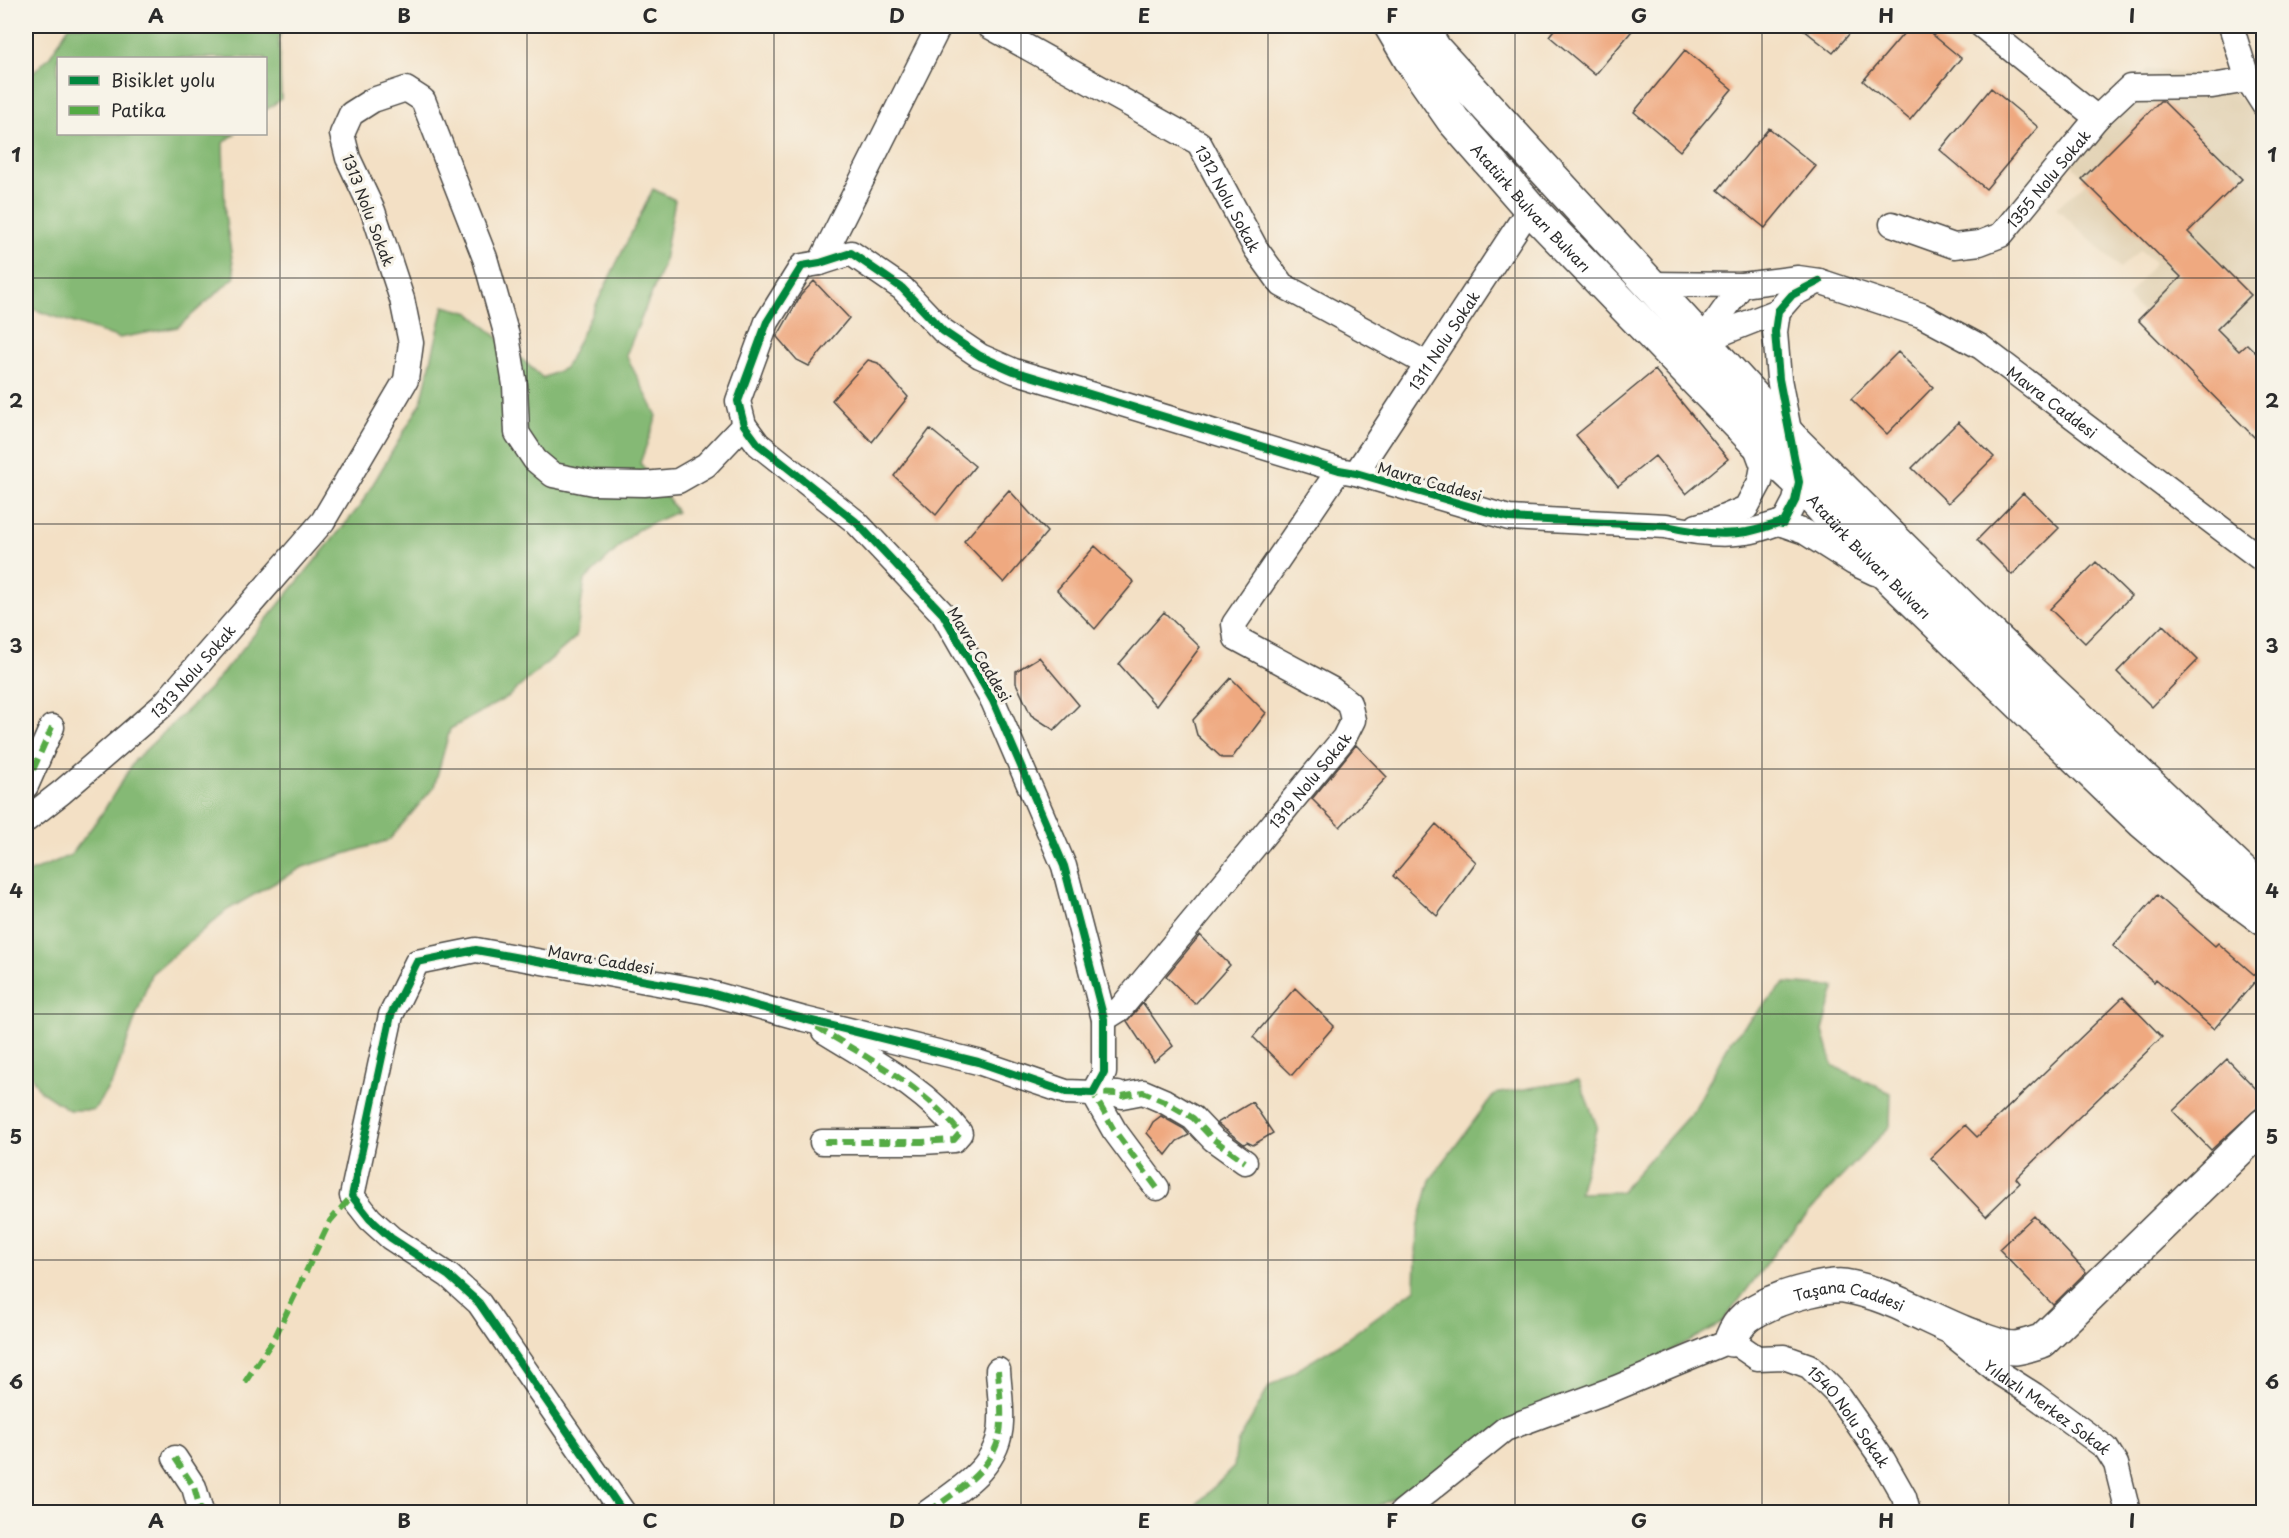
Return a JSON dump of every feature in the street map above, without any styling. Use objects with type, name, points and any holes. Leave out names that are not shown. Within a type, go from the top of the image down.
[{"type":"street","points":[[820,263],[939,26]]},
{"type":"street","name":"1312 Nolu Sokak","points":[[989,26],[1199,143],[1256,249],[1282,285],[1427,364]]},
{"type":"street","name":"Atatürk Bulvarı Bulvarı","points":[[1391,26],[1411,60],[1453,120],[1530,208],[1791,438],[1965,609],[2262,916]]},
{"type":"street","name":"Atatürk Bulvarı Bulvarı","points":[[1420,26],[1435,50],[1649,284],[1691,352],[1753,439],[1799,482],[1849,538],[2143,822],[2211,880],[2262,916]]},
{"type":"street","points":[[1983,26],[2097,118]]},
{"type":"street","points":[[2231,26],[2248,80],[2264,105]]},
{"type":"street","name":"1355 Nolu Sokak","points":[[1892,224],[1954,246],[1980,243],[2001,235],[2097,118],[2130,87],[2212,86],[2248,80]]},
{"type":"street","name":"1313 Nolu Sokak","points":[[26,819],[62,792],[162,706],[323,521],[406,380],[411,344],[402,299],[373,211],[348,158],[342,134],[351,114],[373,100],[406,89],[423,100],[484,258],[507,336],[515,385],[517,433],[535,459],[553,475],[593,483],[644,484],[678,481],[706,465],[744,425]]},
{"type":"street","name":"1311 Nolu Sokak","points":[[1347,471],[1427,364],[1530,208]]},
{"type":"street","name":"Mavra Caddesi","points":[[623,1512],[479,1303],[449,1276],[391,1238],[370,1219],[352,1196],[391,1015],[417,962],[476,950],[706,992],[978,1062],[1066,1092],[1093,1093],[1104,1073],[1104,1019],[1064,866],[993,700],[943,614],[856,522],[758,444],[744,425],[738,401],[767,322],[802,266],[851,253],[902,288],[943,331],[980,356],[1014,371],[1509,518],[1666,526],[1683,530],[1733,533],[1749,532],[1779,523]]},
{"type":"street","name":"Mavra Caddesi","points":[[1649,284],[1742,285],[1785,278],[1820,281],[1921,315],[1981,347],[2264,561]]},
{"type":"street","points":[[1691,352],[1778,311],[1792,295],[1820,281]]},
{"type":"street","points":[[1691,352],[1742,285]]},
{"type":"street","points":[[1778,311],[1776,351],[1779,379],[1799,482],[1790,513],[1783,524],[1779,523]]},
{"type":"street","name":"Mavra Caddesi","points":[[1683,530],[1715,521],[1746,508],[1760,482],[1763,466],[1753,439]]},
{"type":"street","name":"1319 Nolu Sokak","points":[[1104,1019],[1120,1010],[1344,738],[1353,720],[1349,703],[1331,689],[1236,638],[1234,624],[1347,471]]},
{"type":"street","points":[[1779,523],[1805,532],[1854,563],[1895,582]]},
{"type":"street","points":[[26,786],[52,727]]},
{"type":"street","points":[[804,1019],[906,1083],[945,1113],[960,1133],[954,1140],[933,1142],[822,1142]]},
{"type":"street","points":[[1093,1093],[1122,1096],[1143,1092],[1164,1101],[1193,1118],[1213,1139],[1245,1162]]},
{"type":"street","points":[[1093,1093],[1114,1130],[1157,1188]]},
{"type":"street","name":"Taşana Caddesi","points":[[1731,1340],[1737,1326],[1749,1314],[1789,1295],[1842,1286],[1876,1294],[1914,1309],[1939,1323],[1986,1341],[2015,1348],[2042,1341],[2264,1125]]},
{"type":"street","name":"Yıldızlı Merkez Sokak","points":[[1939,1323],[2001,1374],[2034,1395],[2106,1449],[2116,1464],[2128,1512]]},
{"type":"street","points":[[1402,1512],[1505,1429],[1616,1388],[1731,1340]]},
{"type":"street","name":"1540 Nolu Sokak","points":[[1731,1340],[1757,1358],[1784,1357],[1809,1366],[1838,1394],[1883,1460],[1904,1497],[1908,1512]]},
{"type":"street","points":[[928,1512],[967,1485],[987,1464],[994,1452],[1001,1424],[998,1370]]},
{"type":"street","points":[[174,1458],[194,1487],[201,1512]]},
{"type":"shaded area","points":[[2147,69],[2224,79],[2263,125],[2263,439],[2127,297],[2155,262],[2140,250],[2120,268],[2056,208],[2088,181],[2069,162]]},
{"type":"green space","points":[[69,26],[283,26],[279,39],[281,99],[267,109],[267,57],[57,57],[57,135],[234,135],[223,143],[225,215],[235,277],[178,327],[119,338],[26,307],[26,80],[50,56]]},
{"type":"green space","points":[[653,189],[675,200],[663,266],[626,355],[657,416],[640,463],[677,512],[637,530],[585,580],[576,637],[508,697],[450,729],[434,787],[389,840],[303,867],[227,910],[151,974],[114,1079],[94,1110],[69,1110],[40,1091],[26,1066],[26,874],[71,855],[101,815],[135,760],[211,687],[360,506],[421,403],[444,306],[470,313],[543,378],[565,368]]},
{"type":"green space","points":[[1785,983],[1835,987],[1823,1031],[1833,1066],[1891,1093],[1890,1126],[1781,1244],[1722,1323],[1504,1442],[1376,1507],[1372,1512],[1189,1512],[1234,1467],[1237,1444],[1269,1387],[1338,1345],[1415,1289],[1417,1228],[1430,1180],[1494,1094],[1579,1080],[1597,1126],[1579,1193],[1620,1192],[1694,1110],[1731,1040]]},
{"type":"building","points":[[1557,26],[1636,26],[1595,75],[1549,36]]},
{"type":"building","points":[[1799,26],[1856,26],[1833,53]]},
{"type":"building","points":[[1910,26],[1922,26],[1961,58],[1910,120],[1863,81]]},
{"type":"building","points":[[1685,50],[1732,89],[1680,151],[1634,112]]},
{"type":"building","points":[[1991,88],[2038,127],[1986,189],[1940,150]]},
{"type":"building","points":[[2160,101],[2163,101],[2242,179],[2188,232],[2251,295],[2217,329],[2239,351],[2247,344],[2264,361],[2264,447],[2138,320],[2181,277],[2082,179]]},
{"type":"building","points":[[1769,128],[1816,166],[1765,228],[1718,190]]},
{"type":"building","points":[[814,281],[849,318],[809,366],[797,360],[777,337],[801,295]]},
{"type":"building","points":[[1898,352],[1933,387],[1887,434],[1851,399]]},
{"type":"building","points":[[868,360],[878,363],[908,397],[872,442],[832,400]]},
{"type":"building","points":[[1655,370],[1728,459],[1686,494],[1655,456],[1618,486],[1576,435]]},
{"type":"building","points":[[1958,422],[1994,457],[1948,503],[1912,468]]},
{"type":"building","points":[[930,429],[975,466],[936,515],[894,476]]},
{"type":"building","points":[[1009,490],[1047,532],[1004,583],[964,541]]},
{"type":"building","points":[[2023,493],[2059,528],[2012,575],[1977,540]]},
{"type":"building","points":[[1095,546],[1134,582],[1095,629],[1057,590]]},
{"type":"building","points":[[2096,562],[2131,596],[2085,643],[2050,609]]},
{"type":"building","points":[[1164,612],[1200,647],[1156,706],[1119,664]]},
{"type":"building","points":[[2163,625],[2198,660],[2152,707],[2117,672]]},
{"type":"building","points":[[1039,657],[1079,705],[1054,730],[1031,715],[1016,683],[1016,671]]},
{"type":"building","points":[[1231,678],[1266,713],[1232,758],[1222,758],[1197,735],[1193,720]]},
{"type":"building","points":[[1356,745],[1387,777],[1340,827],[1312,799]]},
{"type":"building","points":[[1436,824],[1476,862],[1437,916],[1393,876]]},
{"type":"building","points":[[2157,895],[2215,946],[2218,943],[2258,978],[2214,1029],[2156,979],[2154,982],[2113,946]]},
{"type":"building","points":[[1200,935],[1230,965],[1195,1004],[1166,976]]},
{"type":"building","points":[[1295,988],[1334,1026],[1292,1075],[1253,1037]]},
{"type":"building","points":[[2123,997],[2162,1037],[2016,1178],[2020,1183],[1986,1216],[1931,1158],[1965,1125],[1977,1137]]},
{"type":"building","points":[[1143,1003],[1173,1046],[1154,1062],[1127,1021]]},
{"type":"building","points":[[2227,1059],[2264,1097],[2264,1102],[2211,1150],[2173,1111]]},
{"type":"building","points":[[1252,1102],[1273,1133],[1253,1145],[1247,1142],[1244,1144],[1217,1123]]},
{"type":"building","points":[[1161,1116],[1184,1129],[1189,1135],[1177,1141],[1166,1155],[1147,1133],[1153,1122]]},
{"type":"building","points":[[2034,1216],[2086,1272],[2053,1305],[1999,1249]]},
{"type":"marked path","points":[[26,786],[52,727]]},
{"type":"marked path","points":[[817,1027],[912,1087],[945,1116],[960,1133],[954,1140],[822,1142]]},
{"type":"marked path","points":[[1157,1188],[1114,1130],[1093,1093],[1122,1096],[1143,1092],[1164,1101],[1193,1118],[1213,1139],[1245,1162]]},
{"type":"marked path","points":[[245,1382],[275,1337],[330,1221],[352,1196]]},
{"type":"marked path","points":[[928,1512],[976,1475],[994,1451],[999,1438],[1001,1422],[998,1370]]},
{"type":"marked path","points":[[175,1458],[194,1487],[201,1512]]},
{"type":"cycle path","points":[[623,1512],[479,1303],[449,1276],[391,1238],[370,1219],[352,1196],[391,1015],[417,962],[476,950],[707,992],[804,1019],[978,1062],[1066,1092],[1093,1093],[1104,1073],[1104,1019],[1064,866],[993,701],[943,614],[856,522],[758,444],[744,425],[738,401],[767,322],[802,266],[851,253],[902,288],[943,331],[980,356],[1014,371],[1339,470],[1509,518],[1666,526],[1696,532],[1717,533],[1747,532],[1779,523],[1783,524],[1795,501],[1799,482],[1779,379],[1775,332],[1778,311],[1792,295],[1819,281]]}]
